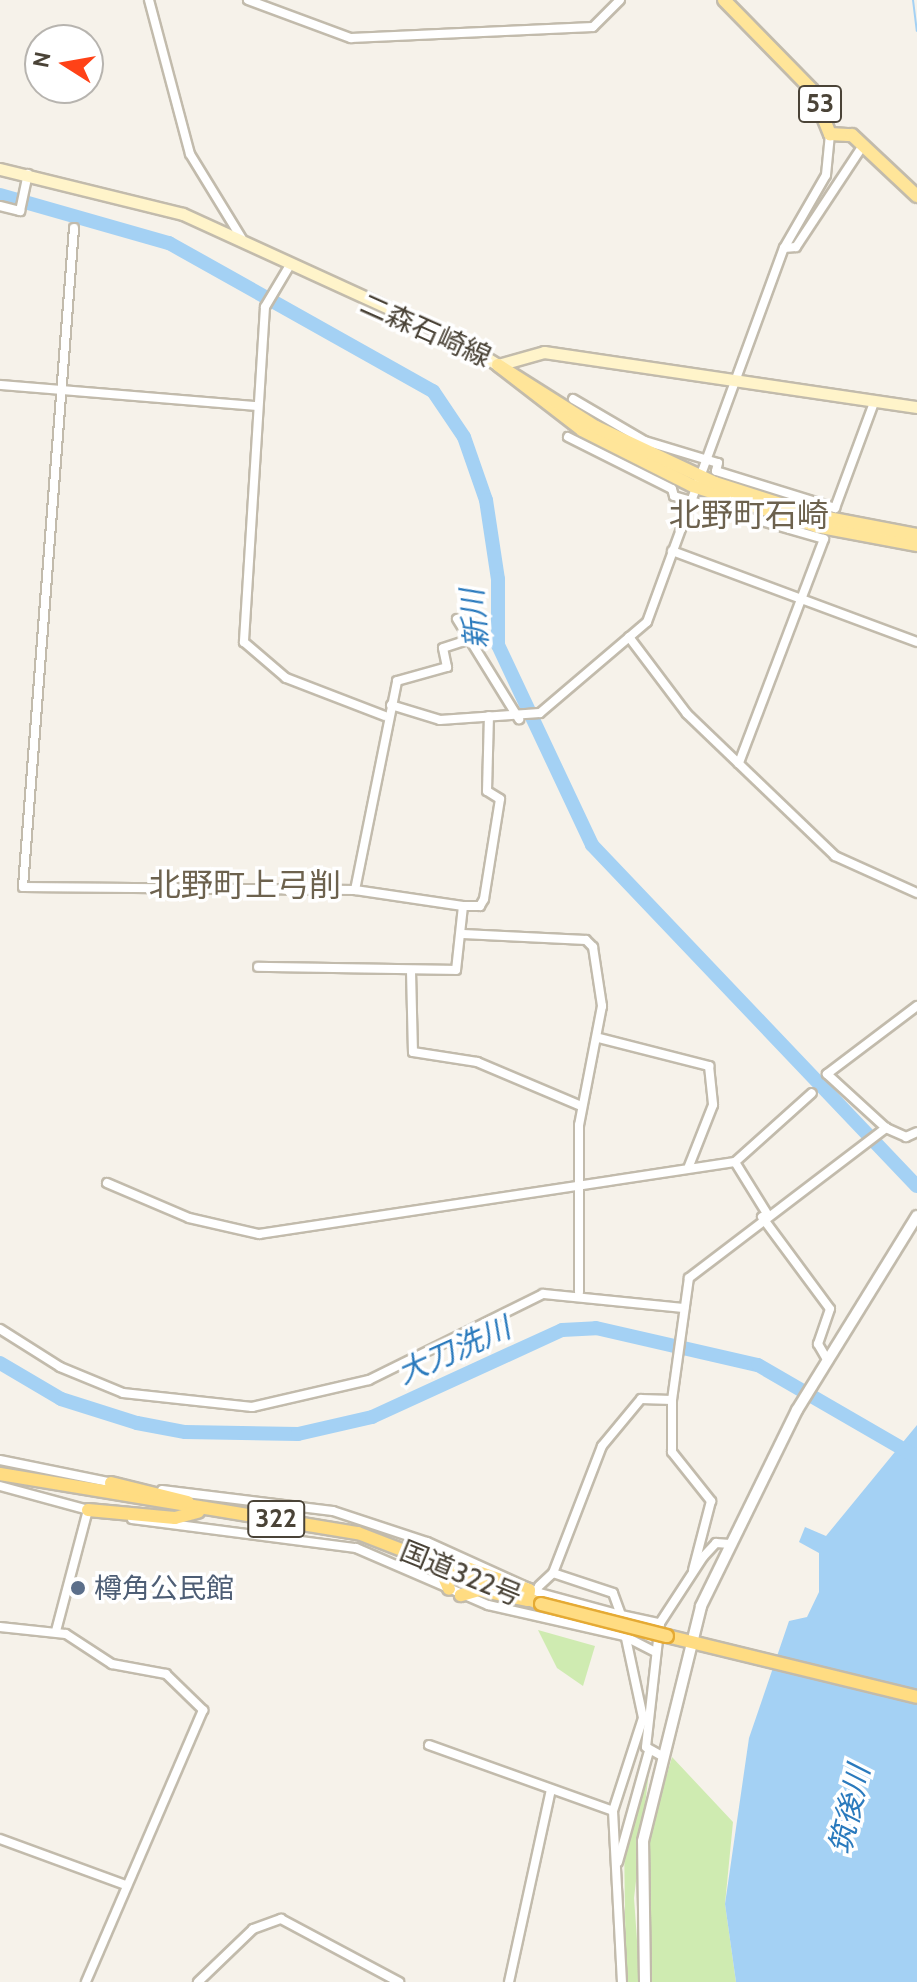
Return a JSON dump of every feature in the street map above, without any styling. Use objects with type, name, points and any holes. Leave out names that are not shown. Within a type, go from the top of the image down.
[{"type":"highway","name":"国道322号","points":[[0,1474],[201,1511],[343,1529],[535,1602],[917,1697]]},
{"type":"highway","points":[[111,1483],[201,1511]]},
{"type":"highway","points":[[88,1510],[175,1518],[201,1511]]},
{"type":"highway","points":[[398,1548],[473,1565],[529,1590],[535,1602]]},
{"type":"highway","points":[[438,1563],[455,1592],[479,1590],[535,1602]]},
{"type":"main road","name":"53","points":[[724,0],[812,90],[830,134],[864,144],[917,196]]},
{"type":"main road","name":"二森石崎線","points":[[0,169],[166,208],[498,365],[544,352],[873,405],[917,407]]},
{"type":"main road","points":[[498,365],[596,427],[695,481],[816,526],[917,545]]},
{"type":"main road","points":[[695,481],[780,506],[917,535]]},
{"type":"street","points":[[149,0],[190,154],[245,243]]},
{"type":"street","points":[[248,0],[351,38],[593,27],[620,0]]},
{"type":"street","points":[[391,705],[440,720],[489,716],[519,719],[540,713],[647,622],[695,481],[784,248],[826,175],[830,134]]},
{"type":"street","points":[[784,248],[796,247],[864,144]]},
{"type":"street","points":[[0,206],[20,211],[28,174]]},
{"type":"street","points":[[74,228],[23,887],[355,890],[480,906],[484,899],[500,799],[487,791],[489,716]]},
{"type":"street","points":[[290,265],[265,307],[256,406],[244,642],[286,678],[385,716]]},
{"type":"street","points":[[0,385],[256,406]]},
{"type":"street","points":[[573,399],[645,441],[704,458],[736,479],[835,508],[873,405]]},
{"type":"street","points":[[568,437],[688,502],[824,539],[739,763]]},
{"type":"street","points":[[672,551],[917,642]]},
{"type":"street","points":[[457,619],[519,719]]},
{"type":"street","points":[[629,637],[687,714],[835,856],[917,893]]},
{"type":"street","points":[[355,890],[385,716],[402,675],[447,667],[443,648],[471,639]]},
{"type":"street","points":[[258,967],[456,970],[463,934],[463,906]]},
{"type":"street","points":[[463,934],[586,940],[602,1006],[599,1038],[581,1106],[575,1183],[579,1292]]},
{"type":"street","points":[[411,971],[413,1052],[477,1062],[581,1106]]},
{"type":"street","points":[[917,1006],[827,1074],[886,1128],[906,1137],[917,1132]]},
{"type":"street","points":[[599,1038],[709,1066],[713,1105],[689,1166]]},
{"type":"street","points":[[107,1183],[189,1218],[252,1235],[575,1183],[735,1162],[812,1093]]},
{"type":"street","points":[[693,1570],[711,1501],[672,1452],[672,1400],[689,1278],[764,1215],[886,1128]]},
{"type":"street","points":[[735,1162],[764,1215],[830,1309],[818,1344],[826,1358]]},
{"type":"street","points":[[645,1982],[640,1873],[662,1756],[730,1544],[816,1375],[917,1216]]},
{"type":"street","points":[[0,1329],[60,1367],[123,1393],[252,1407],[369,1380],[543,1294],[579,1292],[684,1308]]},
{"type":"street","points":[[539,1586],[553,1573],[602,1446],[641,1399],[672,1400]]},
{"type":"street","points":[[0,1460],[111,1483],[345,1516],[473,1565],[539,1586],[550,1596],[660,1623]]},
{"type":"street","points":[[0,1486],[88,1510],[340,1544],[455,1592],[624,1636],[653,1651]]},
{"type":"street","points":[[56,1631],[88,1510]]},
{"type":"street","points":[[340,1544],[345,1516]]},
{"type":"street","points":[[616,1875],[649,1751],[653,1651],[660,1623],[693,1570],[716,1543],[730,1544]]},
{"type":"street","points":[[553,1573],[613,1593],[621,1615],[643,1718],[613,1811],[622,1982]]},
{"type":"street","points":[[0,1627],[56,1631],[112,1664],[166,1674],[203,1710],[86,1982]]},
{"type":"street","points":[[429,1745],[613,1811]]},
{"type":"street","points":[[649,1751],[662,1756]]},
{"type":"street","points":[[509,1982],[551,1790]]},
{"type":"street","points":[[0,1839],[126,1885]]},
{"type":"street","points":[[198,1982],[253,1929],[281,1919],[399,1982]]},
{"type":"green space","points":[[538,1630],[595,1646],[583,1686],[557,1668]]},
{"type":"green space","points":[[672,1757],[733,1822],[725,1904],[736,1982],[651,1982],[649,1836]]},
{"type":"green space","points":[[650,1763],[634,1898],[640,1982],[626,1982],[624,1840]]},
{"type":"water","name":"筑後川","points":[[917,1425],[917,1982],[736,1982],[725,1904],[749,1738],[789,1621],[807,1617],[819,1592],[819,1553],[799,1542],[805,1527],[826,1536]]},
{"type":"waterway","points":[[913,0],[917,31]]},
{"type":"waterway","name":"新川","points":[[0,195],[169,243],[433,391],[464,437],[486,500],[498,579],[498,645],[592,845],[917,1186]]},
{"type":"waterway","name":"大刀洗川","points":[[0,1363],[61,1399],[137,1423],[185,1432],[298,1434],[372,1417],[562,1330],[596,1328],[758,1365],[917,1457]]},
{"type":"place","name":"樽角公民館","points":[[78,1588]]},
{"type":"district","name":"北野町石崎","points":[[749,515]]},
{"type":"district","name":"北野町上弓削","points":[[245,885]]}]
